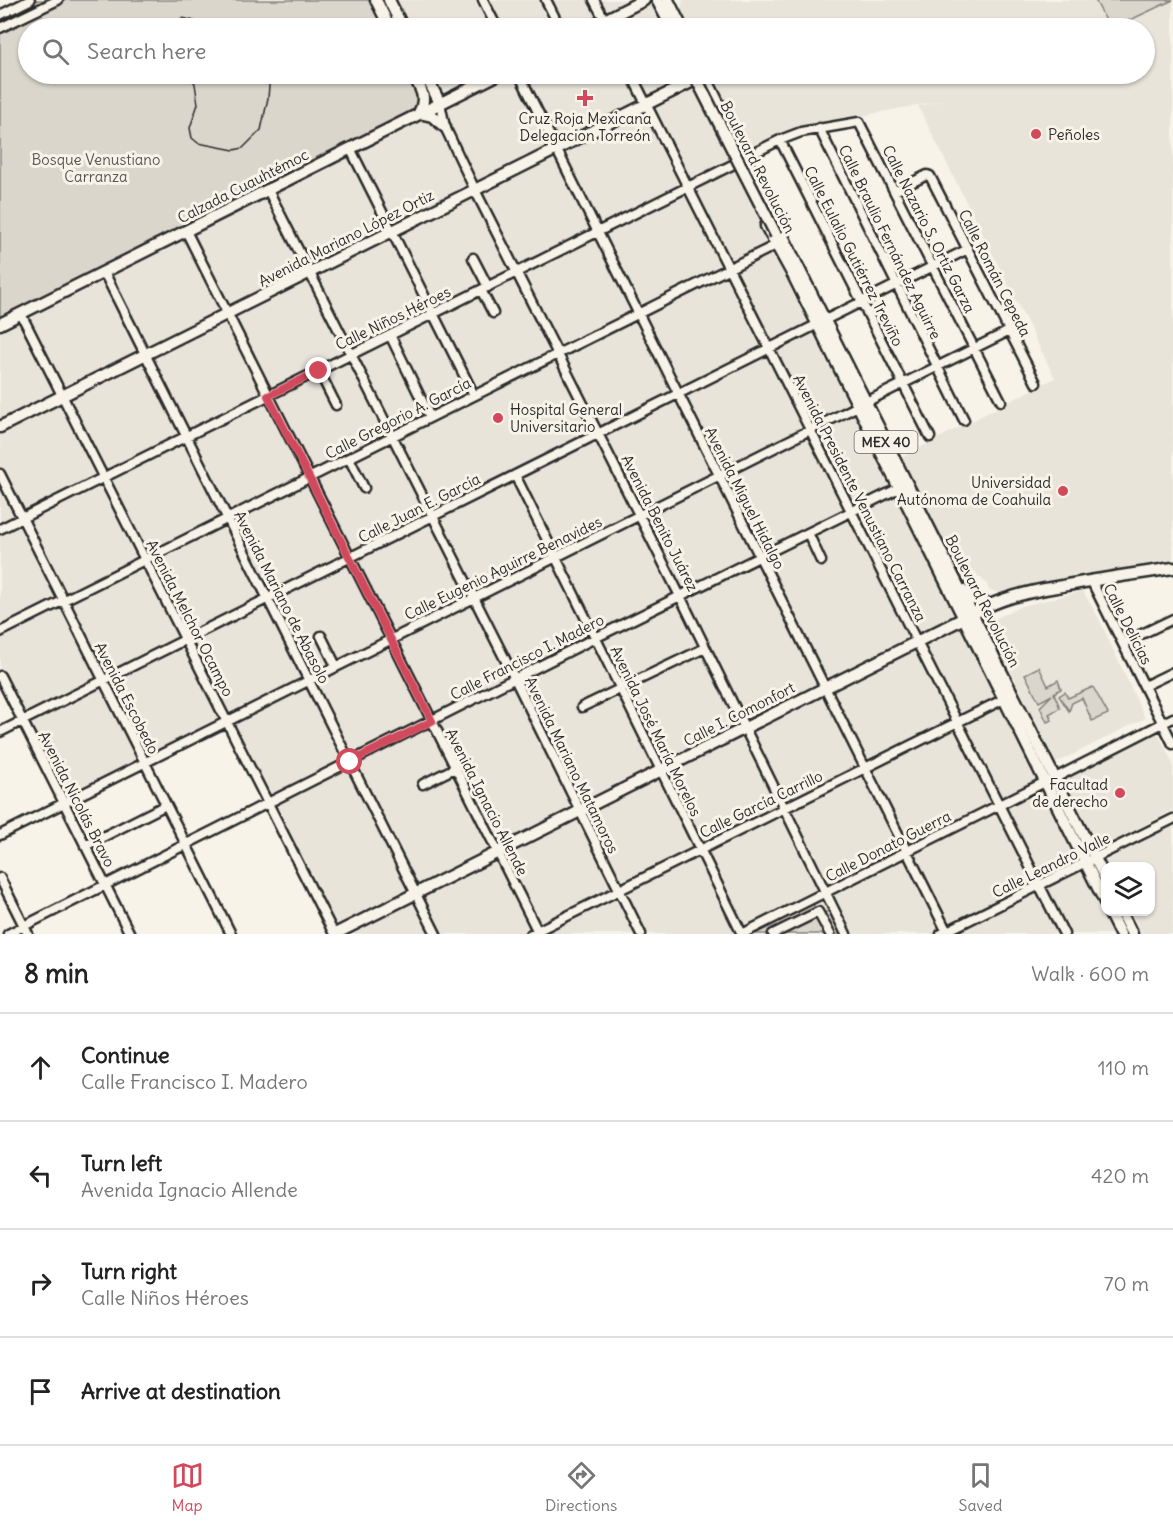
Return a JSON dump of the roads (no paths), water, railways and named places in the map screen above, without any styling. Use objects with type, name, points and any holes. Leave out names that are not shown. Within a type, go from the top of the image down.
[{"type":"main road","points":[[376,0],[385,18]]},
{"type":"main road","points":[[389,0],[398,18]]},
{"type":"main road","points":[[616,18],[644,0]]},
{"type":"main road","points":[[651,0],[661,18]]},
{"type":"main road","points":[[659,0],[669,18]]},
{"type":"main road","points":[[668,0],[677,18]]},
{"type":"main road","points":[[675,14],[677,0]]},
{"type":"main road","points":[[417,84],[423,96],[423,105],[419,114],[432,116],[445,127]]},
{"type":"main road","name":"Avenida Benito Juárez","points":[[430,84],[440,103]]},
{"type":"main road","name":"Calzada Cuauhtémoc","points":[[0,324],[479,84]]},
{"type":"main road","name":"Avenida Mariano López Ortiz","points":[[0,428],[647,104],[681,84]]},
{"type":"main road","points":[[701,84],[734,164],[777,238]]},
{"type":"main road","name":"Boulevard Revolución","points":[[701,84],[821,322]]},
{"type":"main road","name":"Boulevard Revolución","points":[[702,84],[746,157],[796,273]]},
{"type":"main road","name":"MEX 40","points":[[821,322],[862,404],[899,488],[968,616],[1004,699],[1050,780],[1090,860],[1101,890]]},
{"type":"main road","name":"Boulevard Revolución","points":[[862,404],[959,588],[968,616],[1050,780]]},
{"type":"main road","name":"Calle I. Comonfort","points":[[334,934],[990,605],[1030,592],[1173,568]]},
{"type":"main road","points":[[959,588],[975,599],[990,605]]},
{"type":"main road","name":"MEX 40","points":[[1090,860],[1101,874]]},
{"type":"main road","points":[[1111,916],[1120,934]]},
{"type":"main road","points":[[1123,916],[1132,934]]},
{"type":"street","points":[[0,15],[30,0]]},
{"type":"street","points":[[21,18],[58,0]]},
{"type":"street","points":[[483,0],[492,18]]},
{"type":"street","points":[[546,0],[555,18]]},
{"type":"street","points":[[594,0],[604,18]]},
{"type":"street","points":[[0,28],[18,19]]},
{"type":"street","name":"Avenida Miguel Hidalgo","points":[[524,84],[945,933]]},
{"type":"street","name":"Avenida Presidente Venustiano Carranza","points":[[636,84],[1064,934]]},
{"type":"street","name":"Avenida Benito Juárez","points":[[440,103],[445,127],[846,934]]},
{"type":"street","name":"Calle Nazario S. Ortiz Garza","points":[[819,128],[859,122],[1001,401]]},
{"type":"street","points":[[746,157],[780,140],[819,128]]},
{"type":"street","name":"Calle Braulio Fernández Aguirre","points":[[819,128],[964,420]]},
{"type":"street","name":"Calle Eulalio Gutiérrez Treviño","points":[[780,140],[930,437]]},
{"type":"street","points":[[350,148],[474,395]]},
{"type":"street","name":"Calle Niños Héroes","points":[[0,530],[734,164]]},
{"type":"street","name":"Calle Román Cepeda","points":[[895,191],[923,176],[930,175],[1036,383]]},
{"type":"street","name":"Avenida Mariano Matamoros","points":[[268,189],[641,934]]},
{"type":"street","name":"Avenida Ignacio Allende","points":[[186,231],[498,852],[536,933]]},
{"type":"street","name":"Calle Gregorio A. García","points":[[0,632],[729,268],[777,238]]},
{"type":"street","name":"Calle Juan E. García","points":[[0,732],[968,249]]},
{"type":"street","points":[[473,258],[493,313]]},
{"type":"street","name":"Avenida Mariano de Abasolo","points":[[104,272],[436,934]]},
{"type":"street","name":"Avenida Melchor Ocampo","points":[[21,314],[334,934]]},
{"type":"street","name":"Calle Eugenio Aguirre Benavides","points":[[0,835],[1009,331]]},
{"type":"street","points":[[390,335],[430,417]]},
{"type":"street","points":[[319,371],[336,405]]},
{"type":"street","points":[[349,458],[364,488]]},
{"type":"street","name":"Avenida Escobedo","points":[[0,474],[231,934]]},
{"type":"street","name":"Avenida José María Morelos","points":[[514,475],[742,934]]},
{"type":"street","name":"Calle Francisco I. Madero","points":[[8,934],[26,930],[105,885],[899,488]]},
{"type":"street","points":[[808,533],[821,561]]},
{"type":"street","name":"Calle Delicias","points":[[1091,580],[1173,744]]},
{"type":"street","points":[[1123,643],[1173,619]]},
{"type":"street","points":[[321,636],[336,666]]},
{"type":"street","points":[[582,707],[705,648]]},
{"type":"street","points":[[1144,686],[1173,672]]},
{"type":"street","name":"Avenida Nicolás Bravo","points":[[0,676],[130,934]]},
{"type":"street","name":"Calle García Carrillo","points":[[536,933],[1004,699]]},
{"type":"street","name":"Calle Donato Guerra","points":[[742,934],[1173,718]]},
{"type":"street","points":[[423,784],[455,768]]},
{"type":"street","points":[[85,846],[166,805]]},
{"type":"street","name":"Calle Leandro Valle","points":[[945,933],[1173,819]]},
{"type":"street","points":[[0,878],[26,930]]},
{"type":"street","points":[[773,934],[818,912],[825,892]]},
{"type":"street","points":[[818,912],[830,934]]},
{"type":"tram line","points":[[195,84],[198,104],[190,128],[192,138],[198,143],[234,150],[243,148],[261,130],[269,84]]},
{"type":"place","name":"Cruz Roja Mexicana Delegacion Torreón","points":[[585,98]]},
{"type":"place","name":"Peñoles","points":[[1036,134]]},
{"type":"place","name":"Hospital General Universitario","points":[[498,418]]},
{"type":"place","name":"Universidad Autónoma de Coahuila","points":[[1063,491]]},
{"type":"place","name":"Facultad de derecho","points":[[1120,793]]},
{"type":"park label","name":"Bosque Venustiano Carranza","points":[[96,168]]}]
